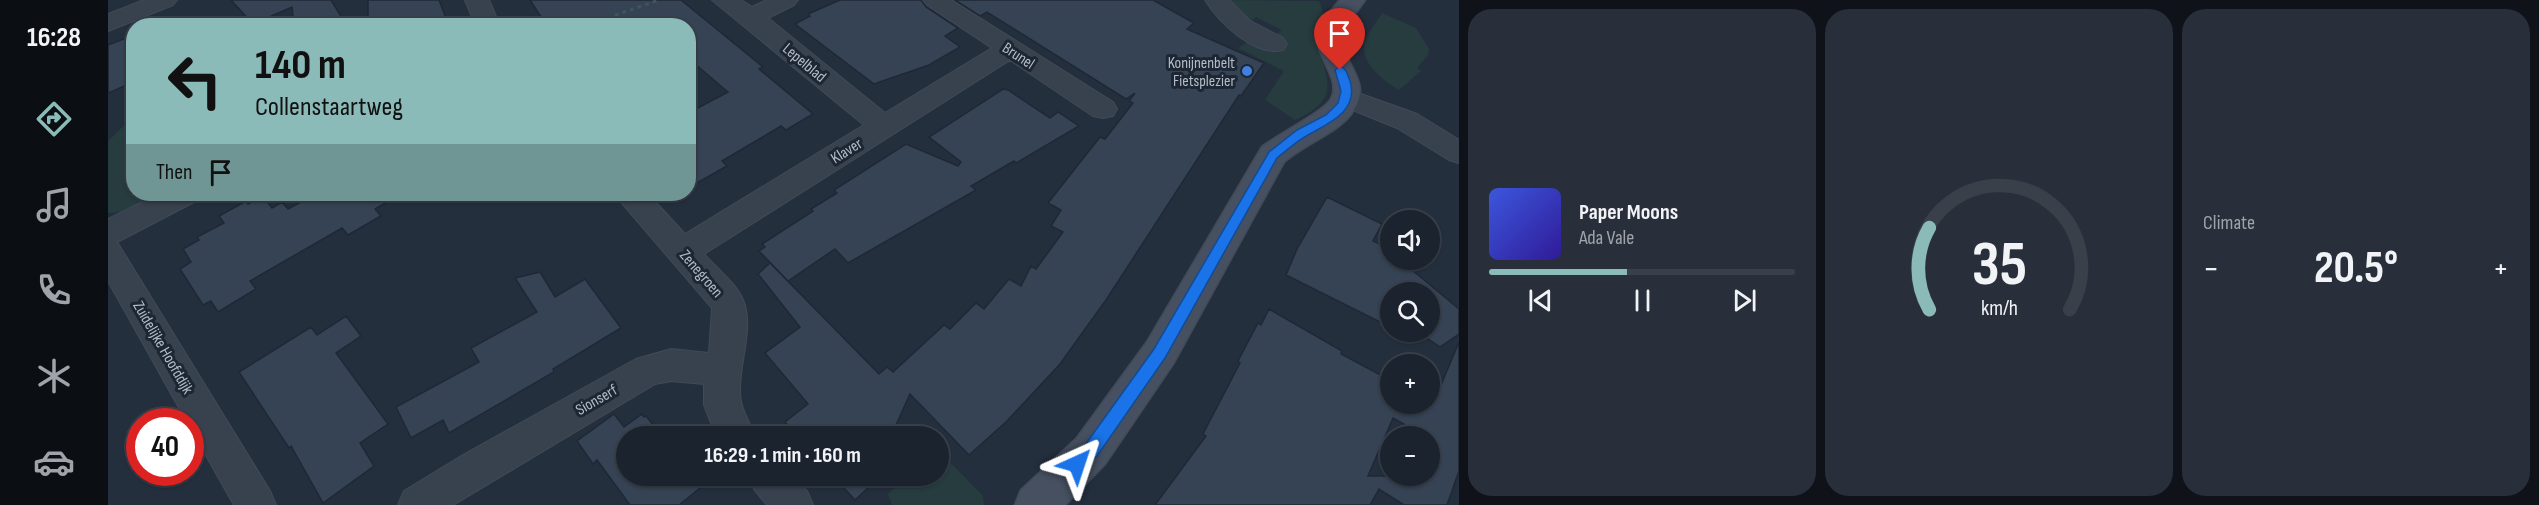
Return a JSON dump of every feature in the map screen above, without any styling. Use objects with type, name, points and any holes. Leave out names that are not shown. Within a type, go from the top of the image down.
[{"type":"street","points":[[108,23],[165,0]]},
{"type":"street","points":[[477,0],[485,18]]},
{"type":"street","name":"Lepelblad","points":[[724,0],[751,17],[883,126]]},
{"type":"street","points":[[751,17],[786,0]]},
{"type":"street","name":"Brunel","points":[[935,0],[1103,109]]},
{"type":"street","points":[[1217,0],[1229,19],[1236,25],[1274,44]]},
{"type":"street","points":[[1036,505],[1091,451],[1160,353],[1273,155],[1301,133],[1330,118],[1347,98],[1345,81],[1331,46],[1331,37],[1346,2]]},
{"type":"street","name":"Klaver","points":[[683,251],[1010,49]]},
{"type":"street","points":[[1347,98],[1407,121],[1459,153]]},
{"type":"street","points":[[108,233],[170,201]]},
{"type":"street","name":"Zenegroen","points":[[637,201],[728,303],[731,318],[724,370]]},
{"type":"street","name":"Zuidelijke Hoofddijk","points":[[108,252],[256,505]]},
{"type":"street","name":"Sionserf","points":[[418,505],[476,468],[648,370],[670,365],[724,370]]},
{"type":"street","points":[[724,370],[720,402],[724,419],[729,426]]},
{"type":"street","points":[[777,486],[793,505]]},
{"type":"path","points":[[615,18],[613,16],[659,0]]},
{"type":"green space","points":[[1228,0],[1319,1],[1324,16],[1315,37],[1327,84],[1326,94],[1321,103],[1295,120],[1265,100],[1284,71],[1238,48],[1252,39],[1273,37],[1282,30],[1256,17],[1248,24]]},
{"type":"green space","points":[[1382,13],[1416,28],[1429,49],[1428,55],[1417,68],[1421,71],[1399,90],[1374,70],[1364,50],[1366,38]]},
{"type":"green space","points":[[126,124],[126,201],[155,201],[134,211],[108,213],[108,141]]},
{"type":"green space","points":[[949,461],[983,496],[984,505],[892,505],[888,494],[897,486],[949,486]]},
{"type":"building","points":[[231,0],[331,0],[342,18],[293,18],[292,7],[267,18],[248,18]]},
{"type":"building","points":[[368,0],[439,0],[446,18],[368,18]]},
{"type":"building","points":[[530,0],[681,0],[763,67],[759,69],[813,114],[786,130],[781,126],[722,161],[727,166],[696,183],[696,109],[728,92],[696,65],[696,18],[542,18]]},
{"type":"building","points":[[840,0],[921,0],[926,7],[958,28],[945,36],[960,47],[929,65],[874,84],[795,24],[810,16],[808,14]]},
{"type":"building","points":[[955,0],[1153,0],[1194,23],[1187,29],[1264,63],[1241,96],[1239,95],[1106,300],[1060,364],[1007,421],[969,455],[949,434],[949,426],[941,426],[910,394],[896,426],[788,426],[785,422],[808,404],[765,353],[800,327],[758,274],[770,263],[879,374],[887,367],[893,372],[944,325],[950,329],[976,303],[984,309],[1009,279],[1021,286],[1031,266],[1036,269],[1063,232],[1051,226],[1061,210],[1048,203],[1100,137],[1105,139],[1133,103],[1129,101],[1135,93],[1126,99],[987,12],[980,16]]},
{"type":"building","points":[[126,38],[126,85],[108,93],[108,45]]},
{"type":"building","points":[[1003,89],[1050,118],[1058,112],[1079,126],[971,186],[976,190],[848,263],[835,249],[788,281],[759,251],[765,247],[762,244],[837,193],[834,190],[906,144],[958,166],[961,162],[929,137]]},
{"type":"building","points":[[1327,197],[1380,223],[1373,241],[1380,244],[1380,270],[1412,270],[1426,282],[1380,282],[1380,322],[1286,275],[1297,249]]},
{"type":"building","points":[[246,201],[248,204],[254,201],[267,201],[272,208],[282,202],[288,209],[302,201],[389,201],[375,209],[381,216],[348,235],[342,228],[250,281],[256,289],[218,312],[211,301],[203,305],[180,269],[191,262],[183,249],[199,240],[197,237],[224,223],[219,216]]},
{"type":"building","points":[[540,272],[555,297],[585,279],[621,328],[553,369],[554,372],[449,433],[443,420],[411,438],[396,407],[479,362],[471,348],[537,312],[515,278]]},
{"type":"building","points":[[1440,293],[1459,309],[1459,334],[1440,347],[1433,342],[1440,342]]},
{"type":"building","points":[[1269,309],[1342,351],[1341,354],[1380,375],[1380,414],[1440,414],[1440,387],[1459,342],[1459,471],[1447,505],[1404,505],[1379,489],[1370,505],[1155,505],[1206,436],[1203,434],[1258,323],[1261,325]]},
{"type":"building","points":[[346,316],[361,336],[336,353],[388,424],[360,443],[374,466],[323,503],[291,446],[289,448],[239,372],[311,327],[317,335]]},
{"type":"building","points":[[614,414],[623,426],[616,426],[616,486],[597,460],[593,464],[577,441]]},
{"type":"building","points":[[642,414],[654,426],[625,426]]},
{"type":"building","points":[[616,486],[699,486],[700,488],[679,505],[630,505]]},
{"type":"building","points":[[842,486],[870,486],[855,500]]},
{"type":"place","name":"Konijnenbelt Fietsplezier","points":[[1247,71]]},
{"type":"route","points":[[1077,464],[1091,451],[1160,353],[1273,155],[1301,133],[1323,123],[1339,111],[1347,98],[1345,81],[1340,70]]}]
